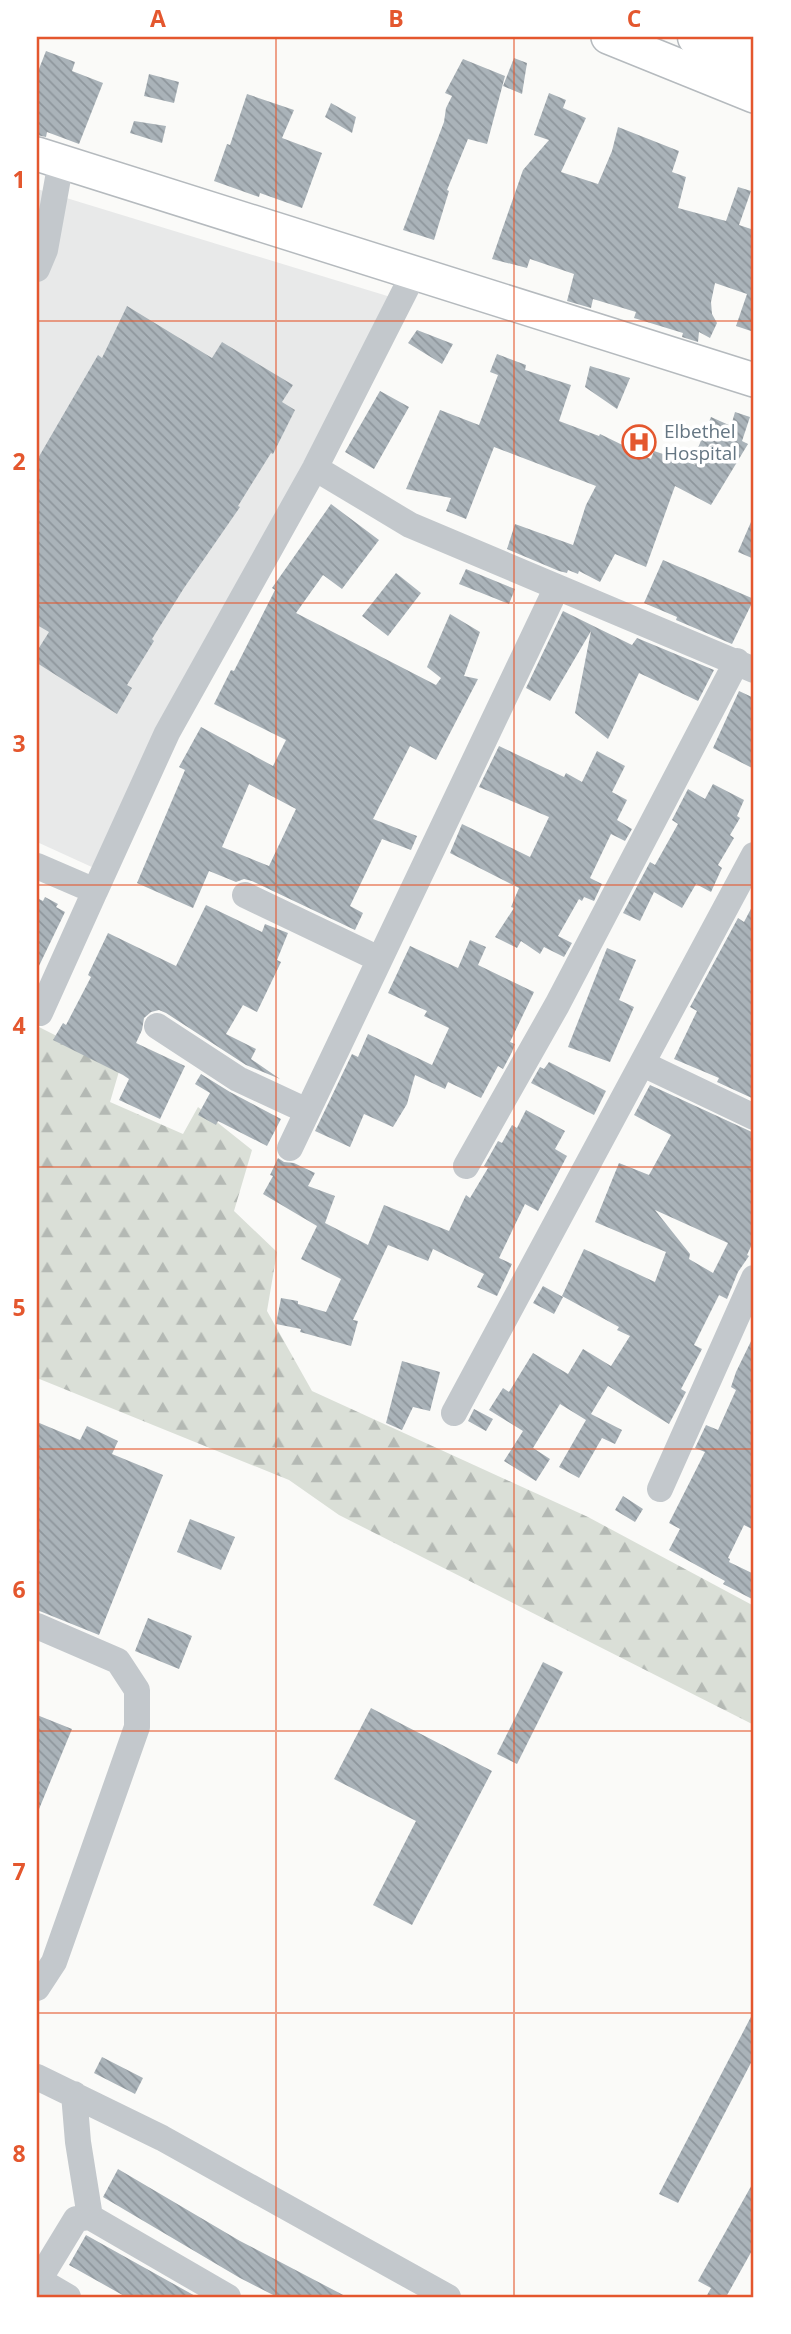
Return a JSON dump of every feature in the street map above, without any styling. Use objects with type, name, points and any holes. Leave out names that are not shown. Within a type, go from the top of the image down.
[{"type":"highway","points":[[697,37],[754,60]]},
{"type":"main road","points":[[608,37],[754,96]]},
{"type":"main road","points":[[44,168],[754,380]]},
{"type":"main road","points":[[412,278],[754,393]]},
{"type":"street","points":[[745,37],[754,40]]},
{"type":"street","points":[[37,269],[45,250],[44,168]]},
{"type":"street","points":[[40,1013],[167,733],[315,468],[412,278]]},
{"type":"street","points":[[315,468],[410,525],[745,665],[466,1166]]},
{"type":"street","points":[[289,1148],[557,587]]},
{"type":"street","points":[[454,1413],[643,1064],[747,883],[754,855]]},
{"type":"street","points":[[37,866],[95,891]]},
{"type":"street","points":[[245,895],[379,959]]},
{"type":"street","points":[[157,1026],[238,1079],[307,1111]]},
{"type":"street","points":[[643,1064],[754,1117]]},
{"type":"street","points":[[660,1489],[754,1278]]},
{"type":"street","points":[[37,1626],[118,1661],[137,1690],[137,1727],[54,1962],[37,1987]]},
{"type":"street","points":[[37,2077],[162,2138],[405,2287],[448,2297]]},
{"type":"street","points":[[74,2094],[78,2143],[90,2217]]},
{"type":"street","points":[[68,2297],[38,2282],[76,2220],[90,2217],[218,2295]]},
{"type":"shaded area","points":[[37,189],[407,302],[94,868],[37,842]]},
{"type":"green space","points":[[37,1026],[120,1068],[110,1102],[183,1134],[198,1107],[252,1150],[234,1211],[277,1252],[267,1311],[312,1391],[588,1517],[754,1606],[754,1725],[339,1515],[289,1480],[37,1378]]},
{"type":"building","points":[[46,51],[75,62],[72,71],[103,83],[79,144],[47,132],[46,137],[37,135],[37,74]]},
{"type":"building","points":[[514,58],[527,63],[522,94],[503,86]]},
{"type":"building","points":[[463,59],[505,76],[487,144],[468,139],[447,190],[449,191],[434,240],[403,230],[452,96],[445,93]]},
{"type":"building","points":[[149,74],[179,82],[174,103],[144,96]]},
{"type":"building","points":[[549,93],[566,100],[563,108],[586,118],[561,172],[598,184],[612,151],[618,127],[679,151],[672,172],[686,177],[678,208],[726,221],[738,187],[751,191],[739,225],[754,230],[754,332],[736,326],[747,294],[715,283],[711,302],[712,314],[717,323],[710,338],[699,332],[698,342],[682,337],[683,333],[634,318],[636,312],[593,299],[591,308],[567,301],[574,274],[530,259],[527,268],[492,259],[523,170],[549,140],[534,135]]},
{"type":"building","points":[[247,94],[294,110],[282,138],[322,153],[302,208],[214,181],[227,144],[230,145]]},
{"type":"building","points":[[331,103],[356,117],[352,133],[325,117]]},
{"type":"building","points":[[134,121],[166,126],[162,143],[130,133]]},
{"type":"building","points":[[127,306],[212,358],[222,342],[293,385],[282,402],[295,410],[273,454],[271,453],[238,506],[240,507],[152,639],[154,641],[127,685],[132,688],[117,714],[37,663],[37,651],[49,632],[37,625],[37,460],[98,355],[102,358]]},
{"type":"building","points":[[417,330],[453,344],[442,364],[408,343]]},
{"type":"building","points":[[497,354],[526,365],[525,370],[571,385],[559,421],[599,436],[600,434],[651,459],[654,451],[696,465],[692,462],[711,417],[731,426],[735,412],[750,417],[742,441],[748,444],[711,505],[675,486],[646,567],[615,554],[600,582],[579,571],[578,574],[568,570],[567,573],[559,571],[507,549],[515,524],[573,545],[586,505],[596,486],[494,447],[466,519],[446,511],[451,498],[406,489],[440,410],[479,425],[498,375],[490,372]]},
{"type":"building","points":[[590,366],[630,378],[617,409],[585,387]]},
{"type":"building","points":[[380,391],[409,407],[374,469],[345,452]]},
{"type":"building","points":[[331,504],[379,540],[342,589],[323,575],[296,613],[436,685],[441,678],[427,667],[450,614],[480,632],[464,676],[478,679],[436,760],[410,746],[373,819],[417,836],[411,850],[382,839],[350,906],[363,913],[355,930],[252,881],[244,879],[236,882],[209,871],[193,908],[137,883],[185,770],[179,767],[201,727],[273,766],[286,740],[214,704],[275,590],[272,588]],"holes":[[[249,784],[296,809],[269,866],[222,847]]]},
{"type":"building","points":[[754,515],[754,559],[738,552]]},
{"type":"building","points":[[663,560],[754,599],[732,644],[644,603]]},
{"type":"building","points":[[466,569],[515,589],[509,604],[459,584]]},
{"type":"building","points":[[396,573],[421,593],[388,636],[362,616]]},
{"type":"building","points":[[563,611],[632,645],[637,638],[714,670],[698,701],[639,673],[608,739],[575,713],[591,631],[550,701],[526,688]]},
{"type":"building","points":[[739,691],[754,698],[754,769],[713,748]]},
{"type":"building","points":[[499,746],[564,777],[566,773],[582,782],[597,751],[625,766],[612,792],[627,800],[617,820],[632,829],[625,841],[611,834],[590,878],[602,884],[594,901],[584,897],[582,901],[579,899],[558,936],[572,943],[564,957],[544,947],[540,954],[521,941],[517,948],[495,937],[514,908],[511,907],[519,888],[450,853],[462,824],[530,857],[549,817],[479,787]]},
{"type":"building","points":[[713,784],[744,800],[737,816],[740,818],[730,835],[734,838],[718,865],[722,868],[711,892],[696,884],[682,908],[654,892],[640,921],[623,913],[650,862],[655,865],[678,824],[672,820],[688,789],[705,799]]},
{"type":"building","points":[[45,897],[58,904],[56,907],[65,912],[37,970],[37,898],[43,901]]},
{"type":"building","points":[[754,903],[754,1099],[717,1082],[719,1078],[674,1059],[697,1011],[690,1007],[738,918],[744,922]]},
{"type":"building","points":[[206,905],[262,932],[265,924],[288,933],[277,960],[281,962],[257,1012],[243,1005],[226,1034],[256,1049],[251,1059],[280,1079],[246,1065],[166,1013],[159,1010],[151,1012],[144,1018],[136,1043],[185,1066],[160,1119],[119,1100],[129,1079],[53,1040],[63,1023],[66,1025],[91,977],[88,975],[108,933],[176,966]]},
{"type":"building","points":[[470,940],[486,947],[478,965],[534,992],[510,1042],[515,1044],[512,1052],[503,1069],[498,1066],[481,1098],[448,1082],[445,1089],[415,1075],[407,1104],[393,1127],[364,1114],[350,1147],[315,1131],[352,1054],[358,1057],[368,1034],[432,1065],[449,1028],[424,1016],[427,1011],[388,993],[410,946],[458,968]]},
{"type":"building","points":[[607,948],[636,960],[619,1000],[634,1007],[610,1062],[568,1047]]},
{"type":"building","points":[[549,1062],[606,1091],[594,1115],[531,1083],[540,1067],[544,1069]]},
{"type":"building","points":[[201,1074],[281,1119],[267,1146],[218,1121],[216,1125],[198,1115],[210,1093],[195,1084]]},
{"type":"building","points":[[650,1085],[754,1133],[754,1240],[747,1255],[749,1256],[738,1272],[727,1299],[719,1295],[694,1345],[702,1349],[681,1389],[686,1392],[669,1424],[608,1386],[591,1414],[622,1430],[615,1444],[602,1438],[579,1478],[559,1467],[586,1420],[560,1404],[533,1448],[550,1459],[536,1481],[504,1461],[523,1431],[489,1410],[503,1388],[509,1392],[533,1353],[568,1374],[583,1349],[611,1366],[630,1336],[617,1330],[619,1327],[562,1296],[584,1249],[655,1282],[666,1252],[595,1222],[619,1163],[649,1175],[671,1135],[634,1115]],"holes":[[[655,1210],[728,1243],[713,1273],[689,1259],[690,1254]]]},
{"type":"building","points":[[526,1110],[565,1131],[555,1149],[567,1156],[538,1211],[525,1204],[499,1258],[512,1264],[497,1296],[477,1287],[484,1274],[433,1249],[428,1261],[388,1245],[353,1320],[358,1321],[351,1346],[300,1332],[301,1329],[276,1324],[281,1298],[298,1301],[298,1304],[326,1312],[341,1279],[301,1259],[317,1226],[263,1194],[273,1176],[270,1175],[278,1158],[315,1173],[308,1186],[335,1196],[325,1223],[368,1245],[384,1205],[449,1231],[466,1195],[470,1198],[488,1168],[484,1166],[498,1141],[502,1143],[512,1125],[517,1128]]},
{"type":"building","points":[[543,1286],[563,1297],[554,1314],[533,1303]]},
{"type":"building","points":[[754,1335],[754,1530],[744,1525],[728,1558],[729,1562],[754,1574],[754,1600],[669,1550],[680,1529],[669,1523],[705,1452],[695,1448],[706,1425],[718,1430],[736,1390],[731,1387],[736,1372]]},
{"type":"building","points":[[402,1361],[440,1372],[430,1411],[413,1407],[402,1430],[386,1423]]},
{"type":"building","points":[[474,1409],[493,1419],[486,1431],[468,1421]]},
{"type":"building","points":[[37,1422],[80,1440],[87,1426],[118,1441],[112,1454],[163,1475],[99,1635],[37,1610]]},
{"type":"building","points":[[623,1496],[643,1509],[635,1522],[615,1510]]},
{"type":"building","points":[[190,1519],[235,1537],[221,1570],[177,1552]]},
{"type":"building","points":[[148,1618],[192,1636],[179,1669],[135,1651]]},
{"type":"building","points":[[543,1662],[563,1672],[517,1764],[497,1754]]},
{"type":"building","points":[[371,1708],[492,1771],[412,1925],[373,1905],[416,1821],[334,1779]]},
{"type":"building","points":[[37,1715],[72,1729],[37,1814]]},
{"type":"building","points":[[754,2011],[754,2057],[678,2203],[659,2194]]},
{"type":"building","points":[[102,2057],[143,2078],[135,2094],[94,2073]]},
{"type":"building","points":[[118,2169],[240,2241],[347,2297],[277,2297],[240,2278],[103,2197]]},
{"type":"building","points":[[754,2181],[754,2247],[726,2297],[706,2297],[711,2288],[698,2281]]},
{"type":"building","points":[[86,2235],[197,2297],[126,2297],[69,2265]]},
{"type":"place","name":"Elbethel Hospital","points":[[639,442]]}]
